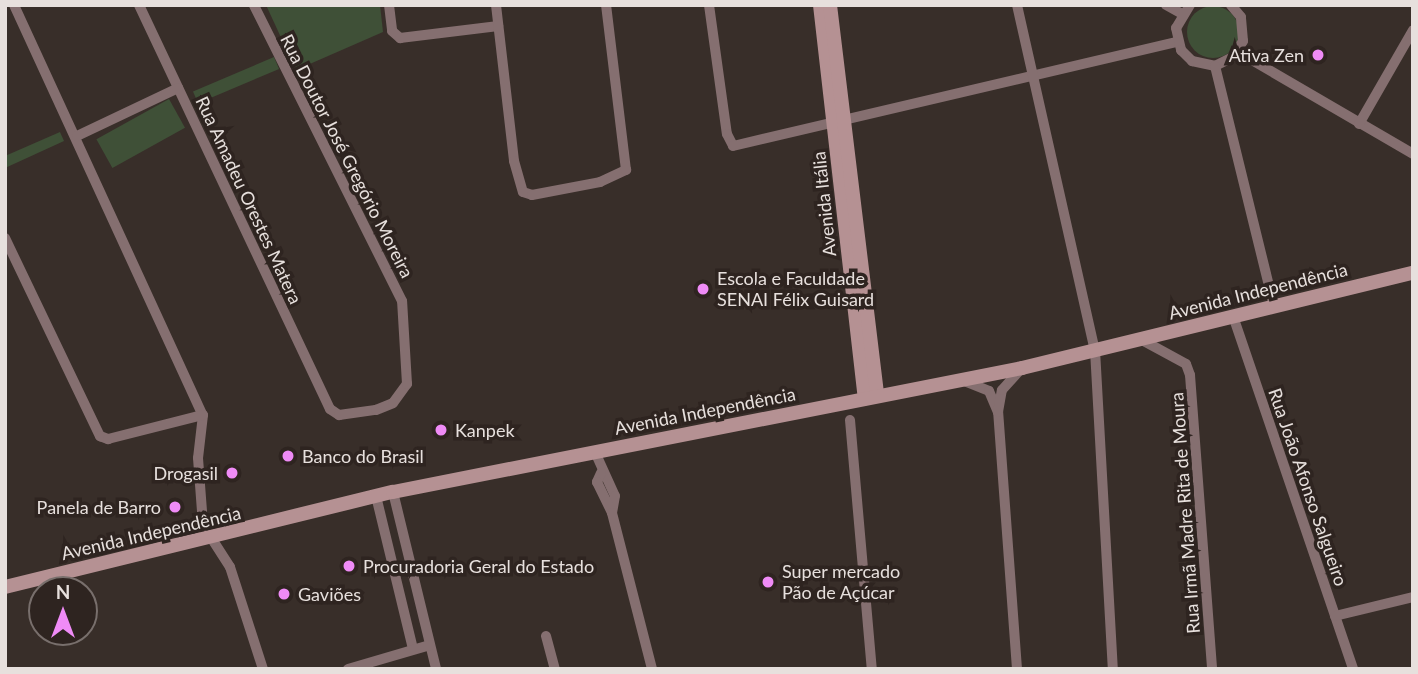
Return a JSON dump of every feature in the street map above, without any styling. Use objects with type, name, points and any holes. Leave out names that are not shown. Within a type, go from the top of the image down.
[{"type":"main road","name":"Avenida Itália","points":[[820,5],[838,119],[871,397]]},
{"type":"main road","name":"Avenida Itália","points":[[830,5],[838,119]]},
{"type":"main road","name":"Avenida Independência","points":[[5,587],[210,540],[393,492],[595,452],[691,437],[871,397],[1022,368],[1413,273]]},
{"type":"street","points":[[14,5],[77,136],[203,415],[198,458],[200,501],[210,540],[230,567],[263,669]]},
{"type":"street","name":"Rua Amadeu Orestes Matera","points":[[139,5],[330,409]]},
{"type":"street","name":"Rua Doutor José Gregório Moreira","points":[[254,5],[402,301],[407,384],[393,403],[339,415],[330,409]]},
{"type":"street","points":[[389,5],[392,31],[400,38],[498,26]]},
{"type":"street","points":[[496,5],[514,161],[523,192],[533,195],[619,175],[625,170],[625,143],[606,5]]},
{"type":"street","points":[[709,5],[727,134],[733,146],[838,119],[1178,42]]},
{"type":"street","points":[[1017,5],[1095,350],[1113,669]]},
{"type":"street","points":[[1166,5],[1182,15]]},
{"type":"street","points":[[1190,5],[1182,15],[1178,42],[1192,61],[1215,66],[1238,52],[1244,30],[1231,5]]},
{"type":"street","points":[[1359,124],[1413,30]]},
{"type":"street","points":[[1238,52],[1413,154]]},
{"type":"street","points":[[1215,66],[1274,306]]},
{"type":"street","points":[[77,136],[178,88]]},
{"type":"street","points":[[5,238],[100,436],[108,439],[203,415]]},
{"type":"street","name":"Rua João Afonso Salgueiro","points":[[1233,316],[1353,669]]},
{"type":"street","name":"Rua Irmã Madre Rita de Moura","points":[[1142,340],[1186,363],[1190,375],[1212,669]]},
{"type":"street","points":[[1017,669],[998,412],[1002,390],[1022,368]]},
{"type":"street","points":[[961,380],[989,391],[998,412]]},
{"type":"street","points":[[850,420],[872,669]]},
{"type":"street","points":[[595,452],[601,473],[597,482],[602,499],[612,513],[652,669]]},
{"type":"street","points":[[393,492],[436,669]]},
{"type":"street","points":[[376,496],[413,649]]},
{"type":"street","points":[[1335,616],[1413,597]]},
{"type":"street","points":[[547,636],[555,669]]},
{"type":"street","points":[[348,669],[430,645]]},
{"type":"green space","points":[[266,5],[380,5],[383,32],[296,70]]},
{"type":"green space","points":[[1213,6],[1223,8],[1231,14],[1237,22],[1237,42],[1231,50],[1223,56],[1213,58],[1203,56],[1195,50],[1189,42],[1187,32],[1189,22],[1195,14],[1203,8]]},
{"type":"green space","points":[[274,57],[279,69],[198,103],[193,91]]},
{"type":"green space","points":[[169,99],[185,128],[112,168],[96,139]]},
{"type":"green space","points":[[60,132],[64,141],[5,168],[5,156]]},
{"type":"place","name":"Ativa Zen","points":[[1318,55]]},
{"type":"place","name":"Escola e Faculdade SENAI Félix Guisard","points":[[703,289]]},
{"type":"place","name":"Kanpek","points":[[441,430]]},
{"type":"place","name":"Banco do Brasil","points":[[288,456]]},
{"type":"place","name":"Drogasil","points":[[232,473]]},
{"type":"place","name":"Panela de Barro","points":[[175,507]]},
{"type":"place","name":"Procuradoria Geral do Estado","points":[[349,566]]},
{"type":"place","name":"Super mercado Pão de Açúcar","points":[[768,582]]},
{"type":"place","name":"Gaviões","points":[[284,594]]}]
